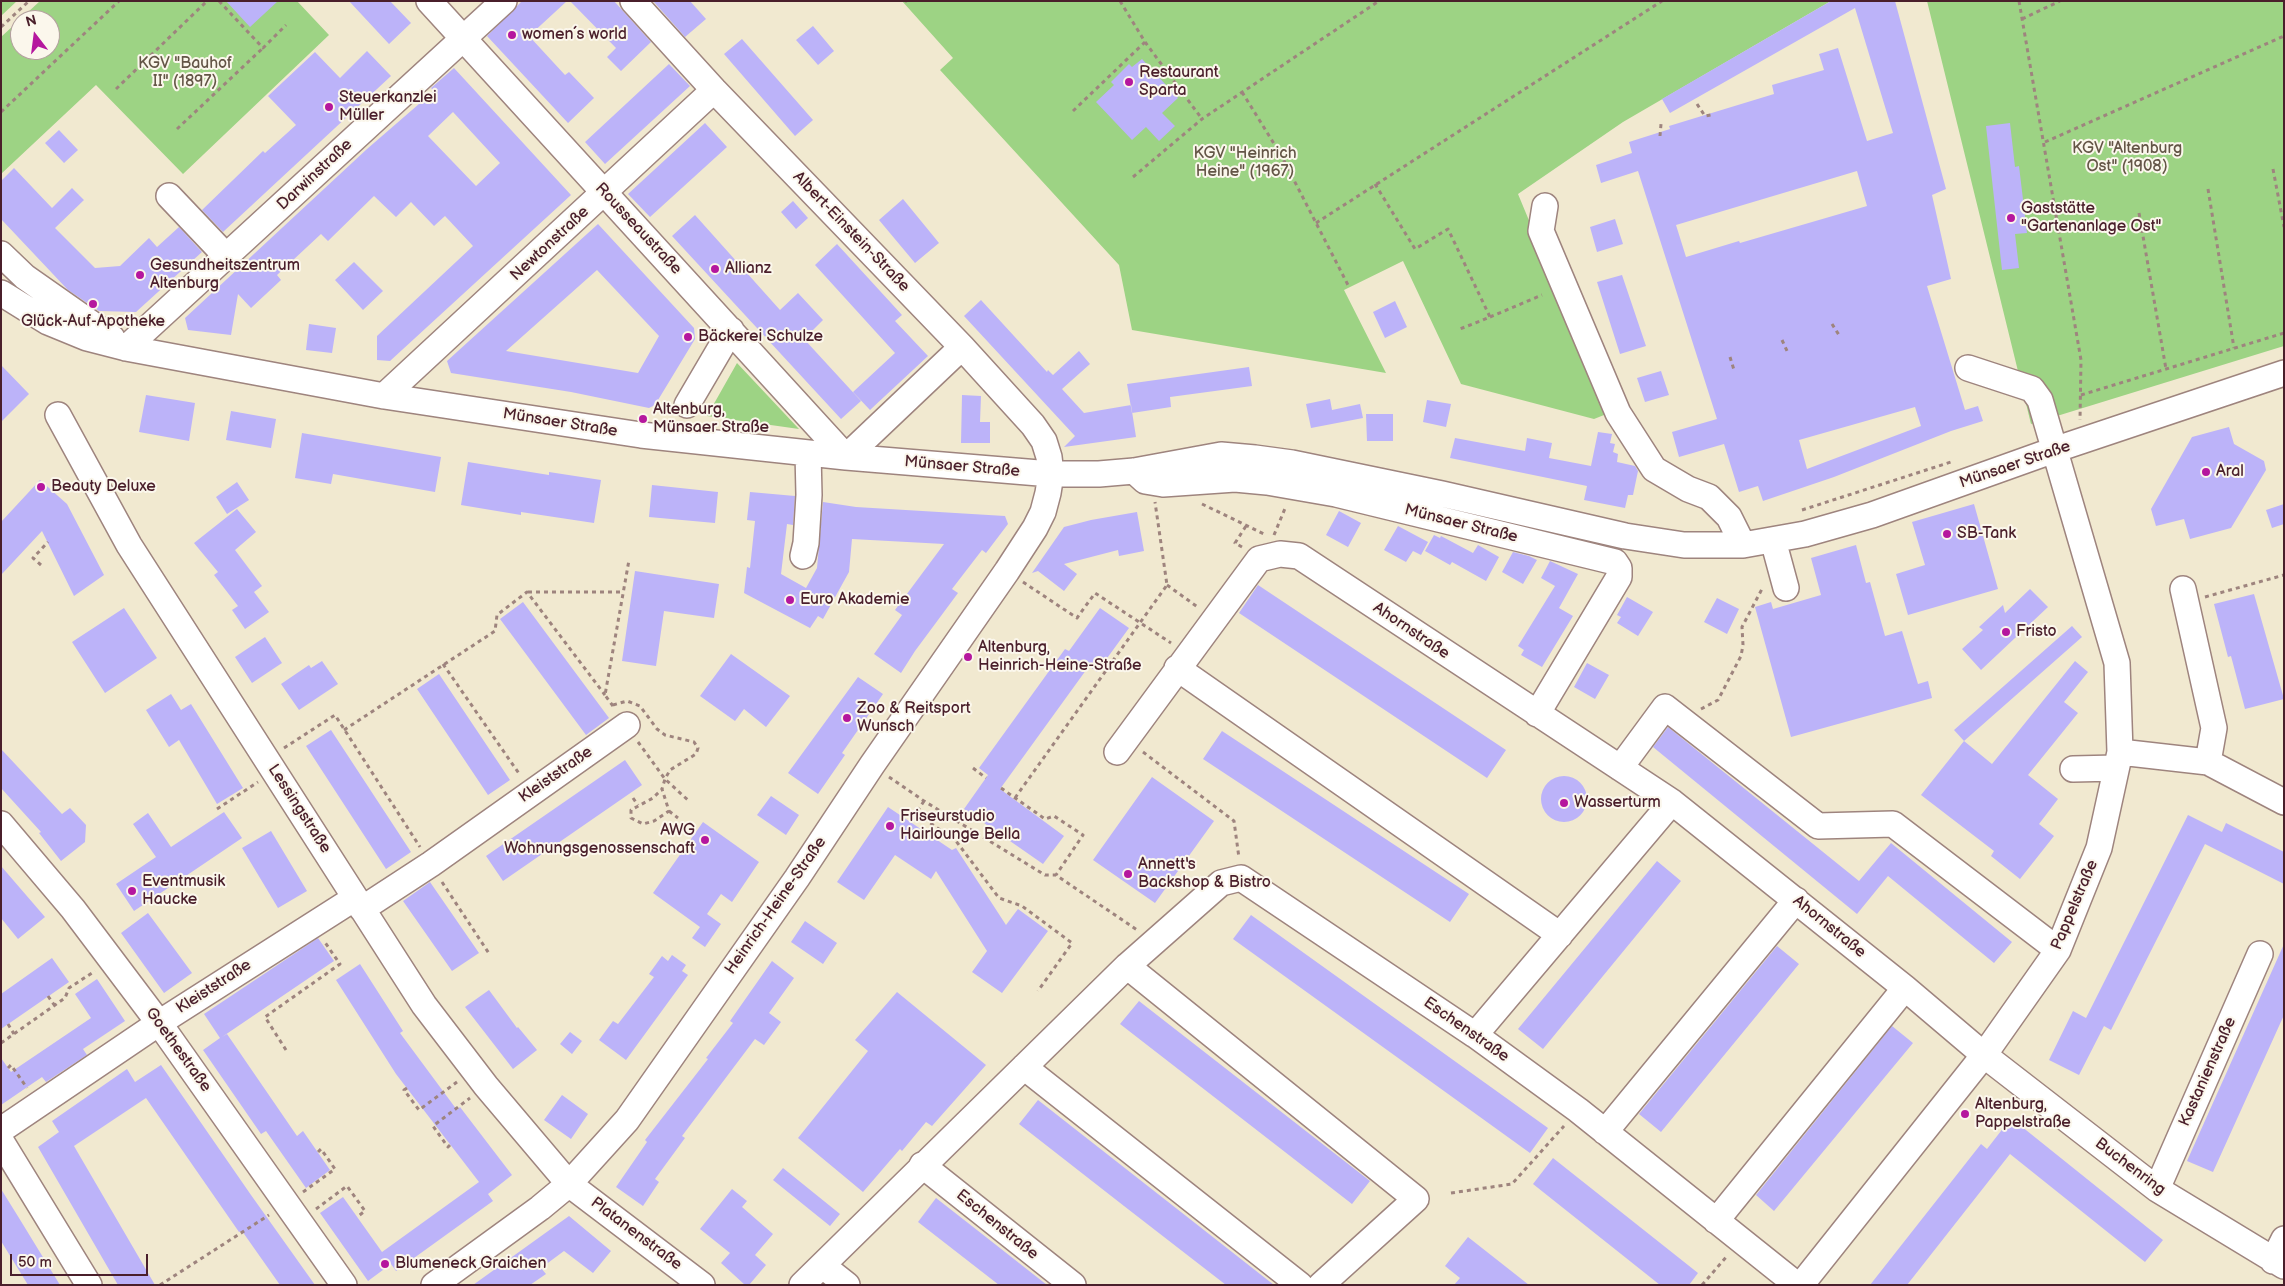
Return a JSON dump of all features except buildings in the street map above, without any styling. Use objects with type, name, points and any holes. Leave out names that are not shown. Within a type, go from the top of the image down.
[{"type":"street","name":"Rousseaustraße","points":[[429,1],[846,457]]},
{"type":"street","name":"Darwinstraße","points":[[126,348],[504,1]]},
{"type":"street","name":"Albert-Einstein-Straße","points":[[633,1],[714,90],[962,348],[1033,425],[1044,441],[1051,474]]},
{"type":"street","name":"Newtonstraße","points":[[384,396],[714,90]]},
{"type":"street","points":[[169,196],[226,256]]},
{"type":"street","points":[[1545,206],[1541,231],[1618,413],[1654,468],[1688,489],[1709,497],[1729,517],[1743,545]]},
{"type":"street","points":[[1,254],[26,277],[126,348]]},
{"type":"street","name":"Münsaer Straße","points":[[1,293],[48,322],[87,338],[126,348],[384,396],[641,435],[846,457],[1051,474],[1114,474],[1221,454],[1292,463],[1423,490],[1625,536],[1684,545],[1743,545],[1775,550],[1805,534],[1872,515],[2054,450],[2284,373]]},
{"type":"street","points":[[687,405],[731,330]]},
{"type":"street","points":[[846,457],[962,348]]},
{"type":"street","name":"Pappelstraße","points":[[1799,1285],[1984,1055],[2058,950],[2099,848],[2118,760],[2117,663],[2040,400],[2032,389],[1968,368]]},
{"type":"street","name":"Lessingstraße","points":[[58,415],[129,545],[424,1005],[480,1077],[569,1184]]},
{"type":"street","points":[[803,556],[806,543],[809,496],[808,453]]},
{"type":"street","name":"Münsaer Straße","points":[[1134,471],[1145,481],[1163,484],[1235,480],[1294,486],[1336,494],[1614,562],[1619,568],[1619,577],[1537,714]]},
{"type":"street","name":"Heinrich-Heine-Straße","points":[[434,1285],[540,1208],[569,1184],[627,1120],[797,878],[872,765],[1007,571],[1035,528],[1043,512],[1051,474]]},
{"type":"street","points":[[1775,550],[1786,588]]},
{"type":"street","points":[[1122,746],[1182,662],[1260,559],[1280,554],[1299,556]]},
{"type":"street","name":"Ahornstraße","points":[[1299,556],[1672,802],[1905,988],[1984,1055]]},
{"type":"street","points":[[2185,595],[2214,728],[2208,762]]},
{"type":"street","points":[[1182,662],[1560,935]]},
{"type":"street","points":[[1620,768],[1665,707],[1818,826],[1893,824],[2058,950]]},
{"type":"street","name":"Kleiststraße","points":[[1,1130],[159,1023],[359,903],[431,864],[532,792],[620,715]]},
{"type":"street","points":[[2073,768],[2118,760],[2208,762],[2284,802]]},
{"type":"street","points":[[1475,1036],[1672,802]]},
{"type":"street","name":"Goethestraße","points":[[1,824],[73,909],[159,1023],[344,1285]]},
{"type":"street","points":[[802,1285],[823,1266],[922,1164],[1127,966],[1221,883],[1241,878]]},
{"type":"street","name":"Eschenstraße","points":[[1241,878],[1475,1036],[1578,1110],[1799,1285]]},
{"type":"street","points":[[1605,1132],[1796,900]]},
{"type":"street","name":"Kastanienstraße","points":[[2157,1189],[2260,954]]},
{"type":"street","points":[[1127,966],[1416,1199],[1321,1285]]},
{"type":"street","points":[[1716,1221],[1905,988]]},
{"type":"street","name":"Buchenring","points":[[1984,1055],[2157,1189],[2280,1255]]},
{"type":"street","points":[[1024,1067],[1300,1285]]},
{"type":"street","points":[[1,1141],[90,1285]]},
{"type":"street","name":"Eschenstraße","points":[[922,1164],[1073,1285]]},
{"type":"street","name":"Platanenstraße","points":[[569,1184],[702,1285]]},
{"type":"street","points":[[823,1266],[847,1285]]},
{"type":"path","points":[[1,27],[29,1]]},
{"type":"path","points":[[1,112],[120,1]]},
{"type":"path","points":[[116,89],[207,1]]},
{"type":"path","points":[[219,1],[263,48]]},
{"type":"path","points":[[1120,1],[1145,42],[1202,119]]},
{"type":"path","points":[[1133,177],[1202,119],[1379,1]]},
{"type":"path","points":[[1316,223],[1662,1]]},
{"type":"path","points":[[2019,1],[2082,360],[2080,417],[2086,440]]},
{"type":"path","points":[[2022,19],[2060,1]]},
{"type":"path","points":[[177,128],[286,25]]},
{"type":"path","points":[[2045,142],[2284,36]]},
{"type":"path","points":[[1073,111],[1145,42]]},
{"type":"path","points":[[1242,92],[1281,155],[1348,286]]},
{"type":"path","points":[[1697,104],[1705,116],[1712,115]]},
{"type":"path","points":[[1660,136],[1661,124]]},
{"type":"path","points":[[2273,170],[2284,228]]},
{"type":"path","points":[[1375,184],[1415,249],[1448,229],[1490,317]]},
{"type":"path","points":[[2208,190],[2234,348]]},
{"type":"path","points":[[2139,213],[2166,369]]},
{"type":"path","points":[[1460,329],[1542,295]]},
{"type":"path","points":[[1832,324],[1839,335]]},
{"type":"path","points":[[2081,395],[2284,333]]},
{"type":"path","points":[[1782,340],[1788,353]]},
{"type":"path","points":[[1730,357],[1734,370]]},
{"type":"path","points":[[1272,537],[1294,486]]},
{"type":"path","points":[[1015,798],[1167,585],[1154,497]]},
{"type":"path","points":[[1202,504],[1287,545],[1299,556]]},
{"type":"path","points":[[41,565],[33,558],[48,542]]},
{"type":"path","points":[[1678,716],[1710,706],[1718,700],[1741,656],[1743,645],[1742,627],[1775,550]]},
{"type":"path","points":[[605,695],[629,560]]},
{"type":"path","points":[[1007,571],[1077,618],[1095,593],[1141,622],[1182,662]]},
{"type":"path","points":[[2185,595],[2284,575]]},
{"type":"path","points":[[1167,585],[1214,620]]},
{"type":"path","points":[[344,730],[495,631],[497,615],[527,592],[624,592]]},
{"type":"path","points":[[527,592],[620,715],[665,779],[690,802]]},
{"type":"path","points":[[443,664],[532,792]]},
{"type":"path","points":[[620,715],[626,701],[640,706],[657,729],[665,735],[694,742],[698,748],[696,754],[670,770],[662,789],[653,798],[631,810],[631,818],[643,824],[654,821],[669,812]]},
{"type":"path","points":[[216,810],[334,715],[490,955]]},
{"type":"path","points":[[1122,746],[1234,821],[1241,878]]},
{"type":"path","points":[[872,765],[924,801],[1045,876],[1056,875],[1154,942]]},
{"type":"path","points":[[973,768],[986,778]]},
{"type":"path","points":[[1000,788],[1045,819],[1054,816],[1083,835],[1056,875]]},
{"type":"path","points":[[662,789],[669,812],[678,818]]},
{"type":"path","points":[[632,798],[638,805]]},
{"type":"path","points":[[924,801],[916,813],[956,841],[999,898],[1022,906],[1072,943],[1038,991]]},
{"type":"path","points":[[1,1043],[66,998],[70,988],[111,959]]},
{"type":"path","points":[[286,1050],[265,1018],[340,964]]},
{"type":"path","points":[[48,996],[55,1006]]},
{"type":"path","points":[[8,1024],[14,1034]]},
{"type":"path","points":[[8,1068],[11,1065],[39,1105]]},
{"type":"path","points":[[407,1088],[404,1090],[419,1110],[480,1077]]},
{"type":"path","points":[[450,1145],[448,1146],[433,1126],[480,1077]]},
{"type":"path","points":[[1451,1193],[1512,1184],[1578,1110]]},
{"type":"path","points":[[293,1212],[335,1169],[321,1149],[318,1152]]},
{"type":"path","points":[[160,1285],[293,1212],[347,1186],[365,1211],[357,1216]]},
{"type":"path","points":[[1702,1285],[1741,1240]]},
{"type":"green space","points":[[1,1],[17,1],[1,16]]},
{"type":"green space","name":"KGV \"Bauhof II\" (1897)","points":[[40,1],[297,1],[329,35],[183,174],[96,85],[1,174],[1,37],[10,29],[10,60],[60,60],[60,10],[30,10]]},
{"type":"green space","name":"KGV \"Heinrich Heine\" (1967)","points":[[902,1],[1831,1],[1623,122],[1518,194],[1609,413],[1594,419],[1461,384],[1403,261],[1344,290],[1386,373],[1132,330],[1119,265],[940,70],[953,58]]},
{"type":"green space","name":"KGV \"Altenburg Ost\" (1908)","points":[[1927,1],[2284,1],[2284,346],[2031,424]]},
{"type":"green space","points":[[737,363],[799,429],[707,416]]},
{"type":"place","name":"women´s world","points":[[512,35]]},
{"type":"place","name":"Restaurant Sparta","points":[[1129,82]]},
{"type":"place","name":"Steuerkanzlei Müller","points":[[329,107]]},
{"type":"place","name":"Gaststätte \"Gartenanlage Ost\"","points":[[2011,218]]},
{"type":"place","name":"Allianz","points":[[715,269]]},
{"type":"place","name":"Gesundheitszentrum Altenburg","points":[[140,275]]},
{"type":"place","name":"Glück-Auf-Apotheke","points":[[93,304]]},
{"type":"place","name":"Bäckerei Schulze","points":[[688,337]]},
{"type":"place","name":"Altenburg, Münsaer Straße","points":[[643,419]]},
{"type":"place","name":"Aral","points":[[2206,472]]},
{"type":"place","name":"Beauty Deluxe","points":[[41,487]]},
{"type":"place","name":"SB-Tank","points":[[1947,534]]},
{"type":"place","name":"Euro Akademie","points":[[790,600]]},
{"type":"place","name":"Fristo","points":[[2006,632]]},
{"type":"place","name":"Altenburg, Heinrich-Heine-Straße","points":[[968,657]]},
{"type":"place","name":"Zoo & Reitsport Wunsch","points":[[847,718]]},
{"type":"place","name":"Wasserturm","points":[[1564,803]]},
{"type":"place","name":"Friseurstudio Hairlounge Bella","points":[[890,826]]},
{"type":"place","name":"AWG Wohnungsgenossenschaft","points":[[705,840]]},
{"type":"place","name":"Annett's Backshop & Bistro","points":[[1128,874]]},
{"type":"place","name":"Eventmusik Haucke","points":[[132,891]]},
{"type":"place","name":"Altenburg, Pappelstraße","points":[[1965,1114]]},
{"type":"place","name":"Blumeneck Graichen","points":[[385,1264]]}]
